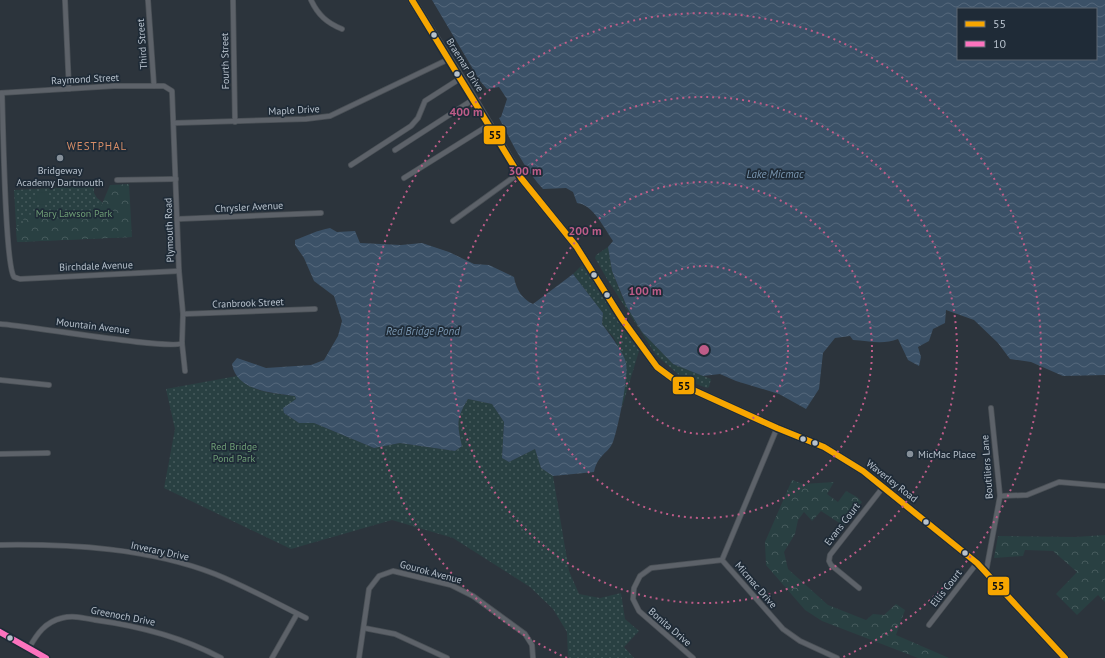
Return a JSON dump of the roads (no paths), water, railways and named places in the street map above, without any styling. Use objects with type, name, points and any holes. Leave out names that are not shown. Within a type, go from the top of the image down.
[{"type":"main road","name":"Braemar Drive","points":[[412,0],[474,99],[518,174],[576,246],[622,319]]},
{"type":"main road","name":"Waverley Road","points":[[622,319],[646,353],[662,372],[680,384],[824,447],[843,457],[884,486],[977,563],[1066,658]]},
{"type":"street","points":[[64,0],[69,89]]},
{"type":"street","name":"Third Street","points":[[148,0],[154,86]]},
{"type":"street","name":"Fourth Street","points":[[233,0],[235,122]]},
{"type":"street","points":[[311,0],[323,18],[330,24],[342,29]]},
{"type":"street","name":"Maple Drive","points":[[174,123],[235,122],[319,118],[330,116],[449,59]]},
{"type":"street","points":[[351,165],[411,126],[418,118],[425,101],[461,78]]},
{"type":"street","name":"Raymond Street","points":[[1,93],[154,86],[164,86],[170,89]]},
{"type":"street","name":"Plymouth Road","points":[[170,89],[174,95],[179,271],[183,314],[182,343],[185,371]]},
{"type":"street","name":"Birchdale Avenue","points":[[1,93],[10,268],[14,277],[20,279],[179,271]]},
{"type":"street","points":[[395,150],[474,99]]},
{"type":"street","points":[[404,178],[489,125]]},
{"type":"street","points":[[453,221],[518,174]]},
{"type":"street","points":[[117,180],[176,178]]},
{"type":"street","name":"Chrysler Avenue","points":[[178,220],[321,213]]},
{"type":"street","name":"Cranbrook Street","points":[[183,314],[315,309]]},
{"type":"street","name":"Mountain Avenue","points":[[0,324],[178,345],[182,343]]},
{"type":"street","points":[[0,380],[49,385]]},
{"type":"street","name":"Boutiliers Lane","points":[[986,572],[1000,496],[991,408]]},
{"type":"street","name":"Micmac Drive","points":[[778,428],[722,560],[783,629],[800,641],[837,658]]},
{"type":"street","points":[[0,454],[48,453]]},
{"type":"street","points":[[1000,496],[1027,495],[1051,483],[1059,482],[1105,486]]},
{"type":"street","name":"Evans Court","points":[[859,588],[836,570],[829,561],[830,555],[884,486]]},
{"type":"street","name":"Inverary Drive","points":[[0,546],[87,548],[147,555],[214,574],[272,599],[306,618]]},
{"type":"street","name":"Bonita Drive","points":[[689,657],[639,611],[633,599],[634,588],[640,576],[651,568],[722,560]]},
{"type":"street","name":"Ellis Court","points":[[929,625],[977,563]]},
{"type":"street","name":"Gourok Avenue","points":[[359,658],[364,628],[367,594],[371,584],[379,576],[393,571],[451,585],[473,596],[525,634],[532,646],[533,658]]},
{"type":"street","points":[[272,658],[298,614]]},
{"type":"street","name":"Greenoch Drive","points":[[29,648],[38,632],[46,625],[62,618],[72,617],[118,623],[156,632],[185,642],[221,658]]},
{"type":"street","points":[[364,628],[395,634],[446,658]]},
{"type":"street","points":[[0,632],[46,658]]},
{"type":"water","name":"Lake Micmac","points":[[432,0],[1105,0],[1105,375],[1063,376],[1031,362],[1010,359],[998,343],[974,320],[946,310],[945,323],[933,329],[929,341],[918,347],[921,357],[919,366],[908,360],[898,339],[887,342],[870,342],[853,340],[850,336],[835,338],[823,353],[819,389],[806,409],[779,394],[736,381],[720,374],[703,376],[673,364],[642,332],[627,307],[612,271],[608,247],[613,241],[602,224],[588,208],[583,204],[577,203],[573,192],[566,188],[543,189],[536,181],[524,164],[499,118],[501,117],[507,99],[499,87],[487,89],[480,81]]},
{"type":"water","name":"Red Bridge Pond","points":[[330,228],[337,232],[355,231],[360,243],[401,245],[422,243],[449,252],[474,264],[489,265],[514,277],[516,286],[520,293],[533,304],[573,274],[603,313],[602,324],[620,349],[625,359],[627,369],[625,390],[613,442],[598,461],[594,472],[553,476],[541,468],[535,449],[509,462],[502,458],[504,422],[492,404],[468,399],[461,412],[459,422],[459,432],[462,446],[455,451],[400,443],[374,448],[314,423],[299,423],[284,413],[283,408],[296,399],[295,396],[266,392],[240,380],[235,373],[232,364],[237,358],[266,368],[311,365],[324,360],[338,336],[342,321],[334,296],[314,281],[304,258],[295,245],[295,240]]},
{"type":"place","name":"Bridgeway Academy Dartmouth","points":[[60,158]]},
{"type":"place","name":"MicMac Place","points":[[910,454]]},
{"type":"district","name":"WESTPHAL","points":[[97,146]]},
{"type":"park label","name":"Mary Lawson Park","points":[[74,213]]},
{"type":"park label","name":"Red Bridge Pond Park","points":[[234,452]]}]
